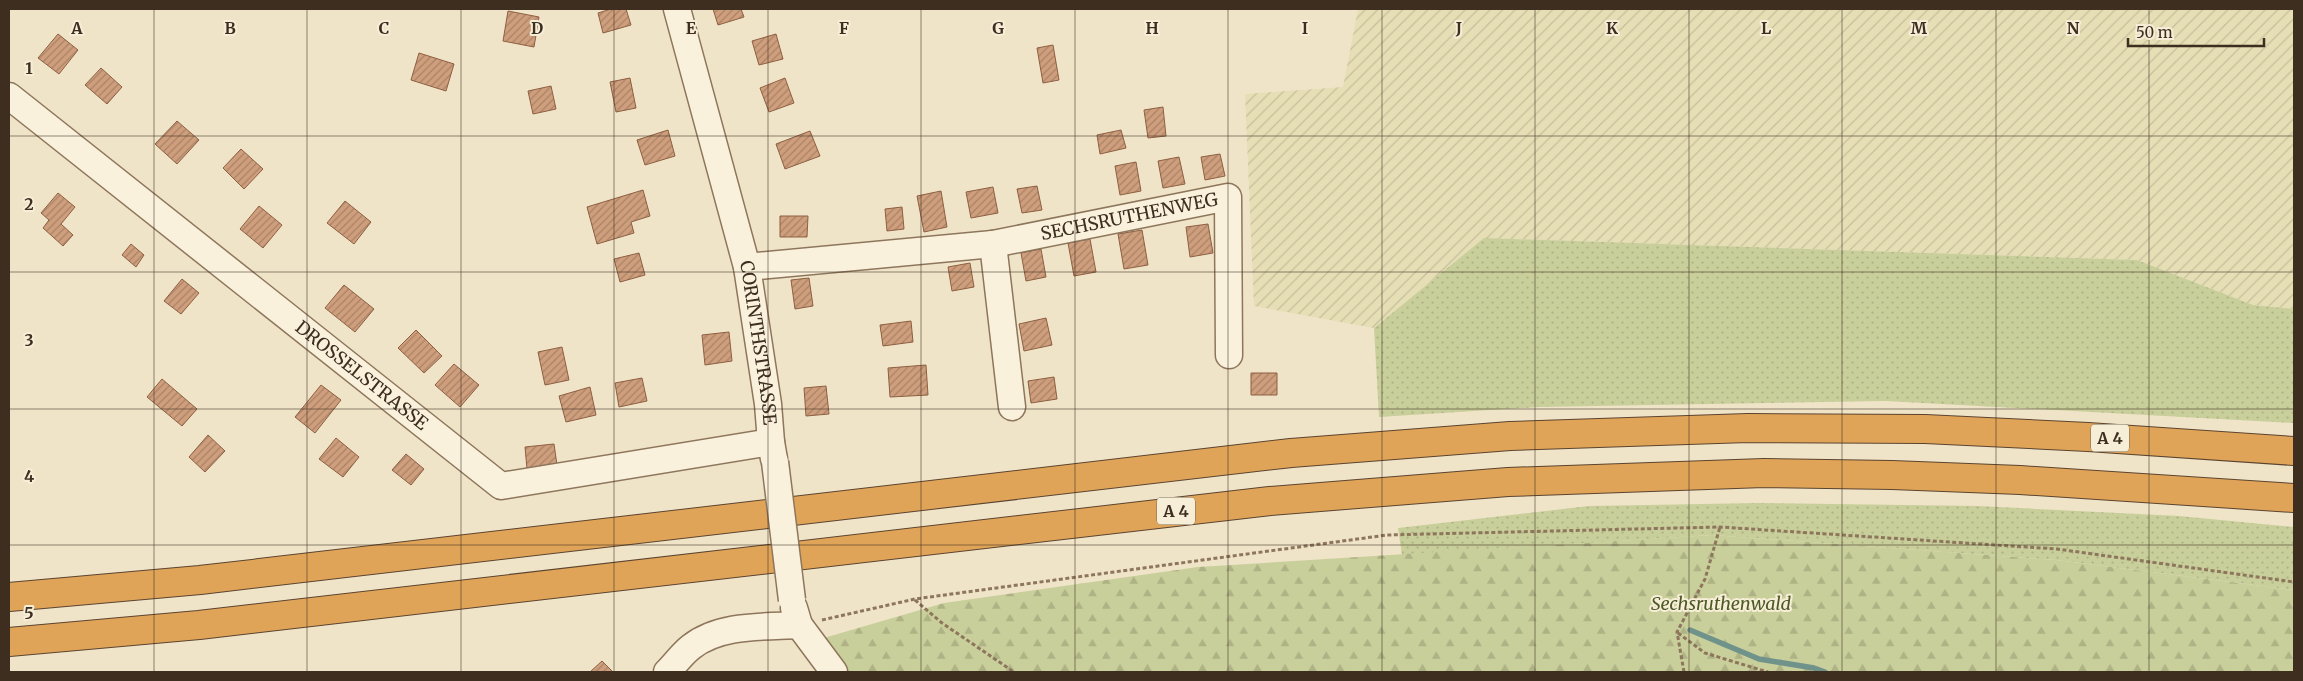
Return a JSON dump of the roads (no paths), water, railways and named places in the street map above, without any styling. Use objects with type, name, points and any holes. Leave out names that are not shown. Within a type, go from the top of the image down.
[{"type":"highway","name":"A 4","points":[[9,597],[200,580],[1291,452],[1510,436],[1739,428],[1926,429],[2088,437],[2294,451]]},
{"type":"highway","name":"A 4","points":[[9,642],[278,616],[1260,502],[1508,482],[1764,473],[1892,475],[2020,480],[2294,498]]},
{"type":"street","name":"CORINTHSTRASSE","points":[[676,9],[747,267],[768,404],[792,600],[799,625],[834,672]]},
{"type":"street","name":"DROSSELSTRASSE","points":[[9,96],[501,486],[773,452]]},
{"type":"street","name":"SECHSRUTHENWEG","points":[[747,267],[993,244],[1228,198],[1230,355]]},
{"type":"street","points":[[993,244],[1012,407]]},
{"type":"street","points":[[667,672],[691,646],[717,633],[744,628],[799,625]]},
{"type":"waterway","points":[[1690,630],[1759,659],[1814,668],[1825,672]]},
{"type":"park label","name":"Sechsruthenwald","points":[[1721,604]]}]
